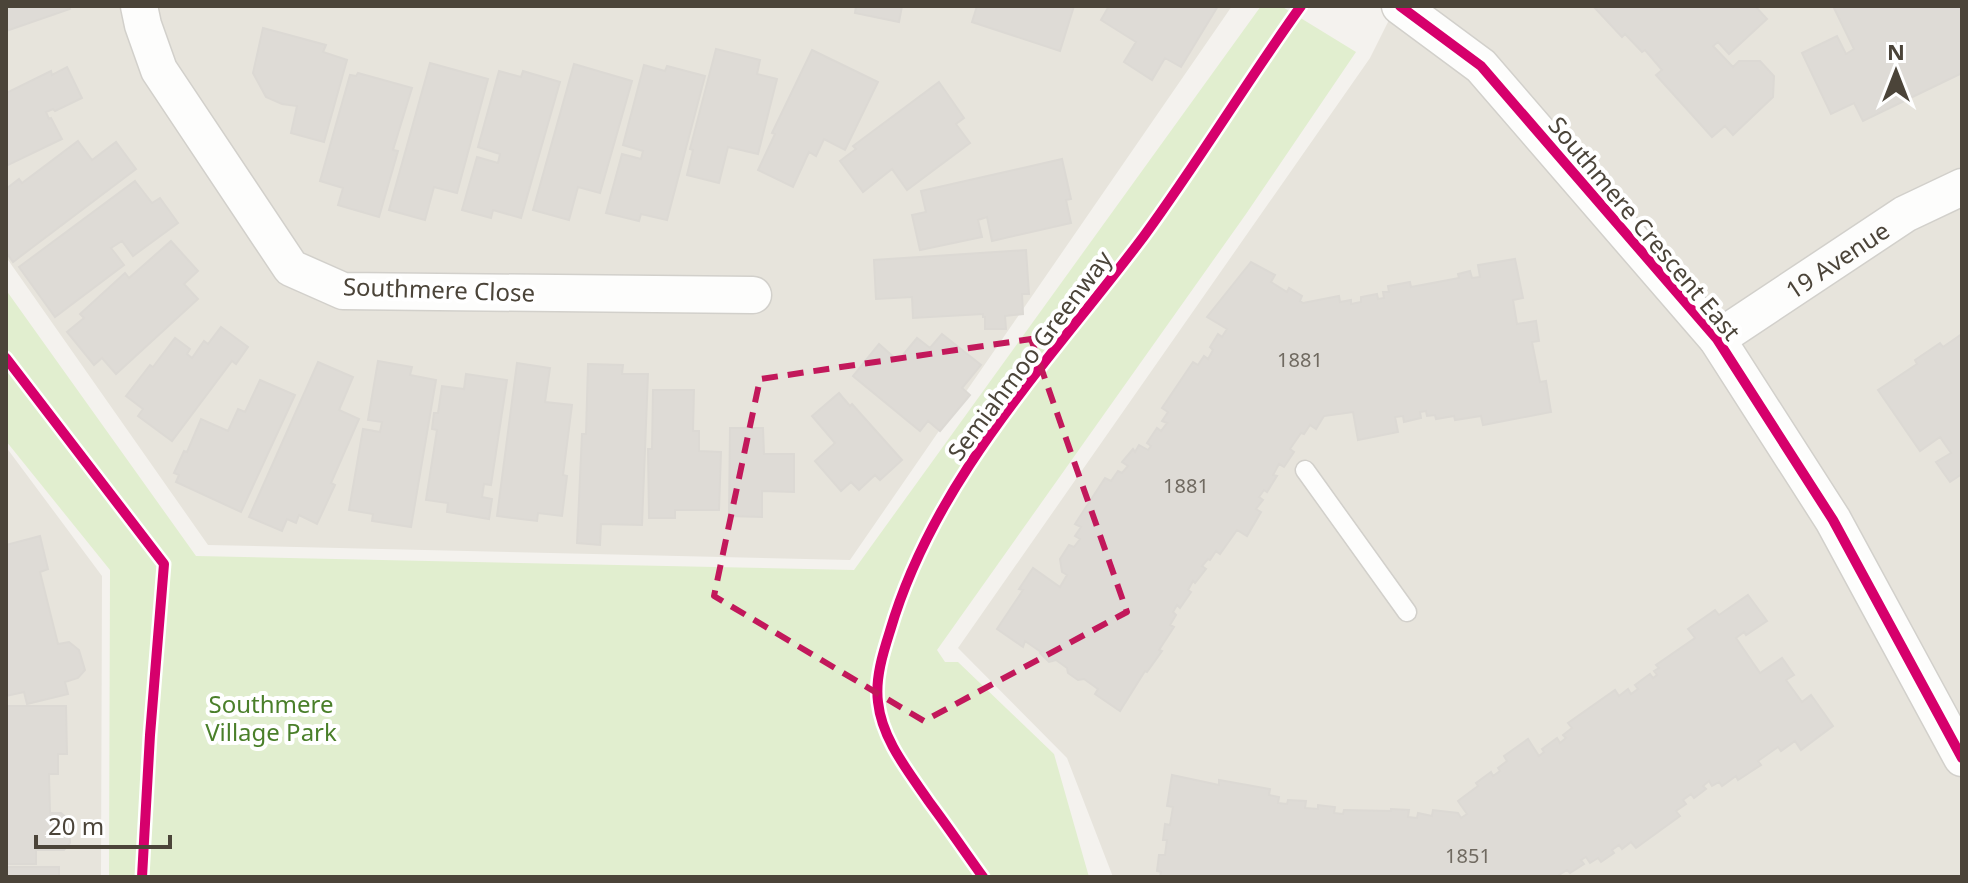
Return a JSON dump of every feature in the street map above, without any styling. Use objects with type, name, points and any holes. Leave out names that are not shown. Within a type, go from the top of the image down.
[{"type":"street","name":"Southmere Close","points":[[139,6],[159,70],[291,268],[343,291],[753,295]]},
{"type":"street","name":"Southmere Crescent East","points":[[1400,6],[1481,66],[1717,339],[1833,520],[1962,758]]},
{"type":"street","name":"19 Avenue","points":[[1717,339],[1905,214],[1962,187]]},
{"type":"lane","points":[[1305,470],[1407,612]]},
{"type":"highlighted area","points":[[1031,339],[1127,612],[924,721],[714,596],[760,379]]},
{"type":"shaded area","points":[[6,6],[1232,6],[850,560],[208,545],[6,257]]},
{"type":"shaded area","points":[[1396,6],[1962,6],[1962,877],[1113,877],[1067,758],[958,648],[1370,58]]},
{"type":"shaded area","points":[[6,447],[102,576],[101,877],[6,877]]},
{"type":"green space","name":"Southmere Village Park","points":[[1261,6],[1281,6],[1356,52],[1246,214],[937,650],[945,662],[958,662],[1054,754],[1089,877],[109,877],[110,570],[6,441],[6,290],[196,556],[854,570]]},
{"type":"building","points":[[6,6],[69,6],[70,9],[6,31]]},
{"type":"building","points":[[856,6],[902,6],[899,22],[855,13]]},
{"type":"building","points":[[977,6],[1074,6],[1060,51],[972,22]]},
{"type":"building","points":[[1109,6],[1218,6],[1181,67],[1165,58],[1152,80],[1124,62],[1136,42],[1101,20]]},
{"type":"building","points":[[1593,6],[1755,6],[1767,19],[1729,54],[1718,42],[1713,46],[1733,67],[1739,61],[1760,61],[1774,76],[1773,97],[1733,135],[1725,126],[1712,137],[1656,75],[1662,70],[1645,50],[1642,52],[1625,34],[1622,37]]},
{"type":"building","points":[[1833,6],[1962,6],[1962,73],[1863,121],[1854,103],[1831,114],[1802,53],[1837,36],[1846,54],[1854,49]]},
{"type":"building","points":[[263,28],[326,45],[323,52],[347,60],[324,142],[291,133],[297,106],[266,97],[253,73]]},
{"type":"building","points":[[716,49],[760,60],[757,74],[777,79],[758,154],[728,147],[719,183],[687,175],[693,150],[690,149]]},
{"type":"building","points":[[812,50],[878,82],[845,150],[824,139],[816,156],[809,152],[793,187],[758,170],[775,134],[772,133]]},
{"type":"building","points":[[430,63],[488,79],[457,193],[434,187],[425,220],[389,210]]},
{"type":"building","points":[[574,64],[632,81],[600,193],[578,187],[569,220],[533,210]]},
{"type":"building","points":[[644,65],[665,71],[667,66],[705,76],[667,220],[641,214],[639,221],[606,213],[622,154],[641,159],[643,151],[623,145]]},
{"type":"building","points":[[67,67],[82,98],[46,112],[62,139],[6,166],[6,93],[51,71],[52,75]]},
{"type":"building","points":[[499,71],[521,77],[523,71],[560,82],[521,218],[493,210],[491,218],[462,210],[477,157],[498,163],[500,154],[478,147]]},
{"type":"building","points":[[358,73],[412,88],[393,150],[398,151],[379,217],[338,205],[343,188],[320,181],[350,75],[356,76]]},
{"type":"building","points":[[939,82],[964,118],[956,124],[970,143],[907,190],[892,169],[863,192],[840,161],[856,149],[853,146]]},
{"type":"building","points":[[78,141],[92,160],[116,142],[136,169],[13,262],[6,252],[6,189],[19,179],[22,183]]},
{"type":"building","points":[[1062,159],[1071,199],[1066,200],[1071,223],[992,241],[987,217],[978,220],[982,237],[920,250],[912,215],[926,212],[921,191]]},
{"type":"building","points":[[135,181],[152,203],[160,198],[178,223],[133,256],[122,241],[111,248],[124,265],[55,317],[19,267]]},
{"type":"building","points":[[171,241],[198,271],[184,284],[198,299],[116,374],[102,358],[94,365],[67,332],[84,318],[80,314],[125,273],[129,278]]},
{"type":"building","points":[[1026,250],[1029,294],[1022,294],[1023,314],[1005,316],[1006,329],[985,329],[983,314],[913,318],[912,297],[876,299],[874,260]]},
{"type":"building","points":[[1515,259],[1523,298],[1513,300],[1517,324],[1536,321],[1539,341],[1532,342],[1540,382],[1546,381],[1551,412],[1483,425],[1481,416],[1436,419],[1435,415],[1427,416],[1426,411],[1420,412],[1421,418],[1404,422],[1403,416],[1395,417],[1398,432],[1358,440],[1353,412],[1324,416],[1316,429],[1310,425],[1290,449],[1294,452],[1284,467],[1279,464],[1273,475],[1277,476],[1267,492],[1264,490],[1259,497],[1263,500],[1256,509],[1261,512],[1247,536],[1237,530],[1220,554],[1216,551],[1202,566],[1206,569],[1195,583],[1193,581],[1188,590],[1191,592],[1180,608],[1177,605],[1173,612],[1176,615],[1170,625],[1174,627],[1159,650],[1162,651],[1145,671],[1120,711],[1095,694],[1098,689],[1084,679],[1078,680],[1056,660],[1049,662],[1025,641],[1023,647],[997,629],[1023,590],[1019,589],[1033,568],[1060,587],[1067,575],[1062,572],[1060,559],[1069,545],[1074,547],[1080,539],[1075,536],[1081,527],[1075,524],[1105,478],[1111,481],[1118,471],[1122,473],[1128,466],[1122,462],[1139,445],[1148,450],[1151,446],[1147,443],[1157,428],[1161,431],[1167,423],[1162,421],[1168,412],[1162,408],[1193,362],[1198,365],[1204,356],[1208,359],[1213,350],[1210,347],[1218,334],[1222,337],[1227,329],[1207,317],[1251,262],[1275,275],[1271,282],[1287,292],[1289,288],[1302,296],[1300,301],[1303,303],[1339,296],[1340,302],[1351,300],[1351,304],[1361,302],[1361,297],[1377,294],[1378,299],[1384,298],[1383,292],[1389,292],[1388,286],[1410,282],[1411,287],[1459,278],[1458,274],[1470,271],[1472,278],[1480,277],[1478,265]]},
{"type":"building","points":[[221,327],[248,347],[236,364],[232,361],[172,441],[138,416],[143,409],[126,396],[175,338],[190,349],[187,354],[192,358],[204,341],[208,344]]},
{"type":"building","points":[[942,334],[981,365],[962,388],[970,395],[940,431],[928,421],[920,431],[853,376],[879,344],[898,361],[917,338],[930,348]]},
{"type":"building","points":[[1962,334],[1962,474],[1950,482],[1936,462],[1951,453],[1940,437],[1920,451],[1878,390],[1917,364],[1915,360],[1940,343],[1943,347]]},
{"type":"building","points":[[378,361],[412,367],[410,375],[436,380],[411,527],[372,521],[373,514],[349,510],[363,429],[380,432],[382,422],[368,420]]},
{"type":"building","points":[[318,362],[353,377],[339,410],[359,419],[317,524],[299,515],[296,523],[287,519],[282,531],[249,517]]},
{"type":"building","points":[[517,363],[550,368],[545,402],[572,405],[563,475],[567,476],[562,516],[538,513],[537,521],[497,516]]},
{"type":"building","points":[[588,364],[623,365],[622,374],[648,374],[642,525],[601,524],[600,545],[577,543]]},
{"type":"building","points":[[466,374],[507,380],[491,485],[484,484],[482,497],[492,499],[489,519],[447,512],[448,503],[426,500],[437,430],[432,429],[434,413],[438,413],[442,386],[464,389]]},
{"type":"building","points":[[260,380],[295,395],[241,512],[176,482],[179,475],[174,473],[201,419],[228,431],[238,409],[245,412]]},
{"type":"building","points":[[653,390],[694,390],[693,431],[699,431],[699,451],[721,452],[719,510],[675,510],[675,518],[649,518],[648,449],[652,449]]},
{"type":"building","points":[[839,393],[902,460],[880,480],[875,475],[859,490],[851,482],[841,491],[815,461],[835,443],[812,416]]},
{"type":"building","points":[[730,428],[763,428],[764,454],[794,454],[794,492],[762,491],[762,517],[729,516]]},
{"type":"building","points":[[40,536],[48,569],[40,572],[58,644],[69,642],[79,650],[85,670],[78,678],[65,682],[68,694],[27,704],[24,692],[6,696],[6,545]]},
{"type":"building","points":[[1748,595],[1767,621],[1736,638],[1760,673],[1782,658],[1794,675],[1786,680],[1802,702],[1811,695],[1833,726],[1801,750],[1795,741],[1781,751],[1778,747],[1758,761],[1761,765],[1738,780],[1736,776],[1722,786],[1719,782],[1712,786],[1709,781],[1703,786],[1706,789],[1694,798],[1691,794],[1683,800],[1686,804],[1676,811],[1680,816],[1636,848],[1631,842],[1622,849],[1619,845],[1601,862],[1598,858],[1590,863],[1586,857],[1581,860],[1584,864],[1570,873],[1567,870],[1559,875],[1561,877],[1160,877],[1161,872],[1157,871],[1159,855],[1165,855],[1165,824],[1170,825],[1173,807],[1167,806],[1172,775],[1219,785],[1219,780],[1270,789],[1269,795],[1279,797],[1278,803],[1306,801],[1305,808],[1318,809],[1318,805],[1335,807],[1334,813],[1343,814],[1344,810],[1409,810],[1408,817],[1417,818],[1418,813],[1432,816],[1433,810],[1458,813],[1461,818],[1467,814],[1458,801],[1491,772],[1493,776],[1500,771],[1498,768],[1507,761],[1504,756],[1528,739],[1539,756],[1544,752],[1542,749],[1557,738],[1560,743],[1566,738],[1563,735],[1572,728],[1568,723],[1615,690],[1619,696],[1628,689],[1631,694],[1638,689],[1635,685],[1650,674],[1653,678],[1657,675],[1654,671],[1659,668],[1656,665],[1695,638],[1688,629],[1715,610],[1719,615]]},
{"type":"building","points":[[6,706],[66,706],[67,754],[58,754],[58,774],[49,774],[50,813],[61,813],[69,820],[70,843],[64,850],[36,850],[36,864],[6,864]]},
{"type":"building","points":[[6,867],[59,867],[59,877],[6,877]]},
{"type":"cycle path","name":"Semiahmoo Greenway","points":[[983,877],[905,767],[881,716],[877,693],[880,666],[910,575],[935,522],[965,471],[1034,375],[1144,236],[1301,6]]},
{"type":"cycle path","points":[[1400,6],[1481,66],[1717,339],[1833,520],[1962,758]]},
{"type":"cycle path","points":[[6,358],[164,564],[142,877]]}]
